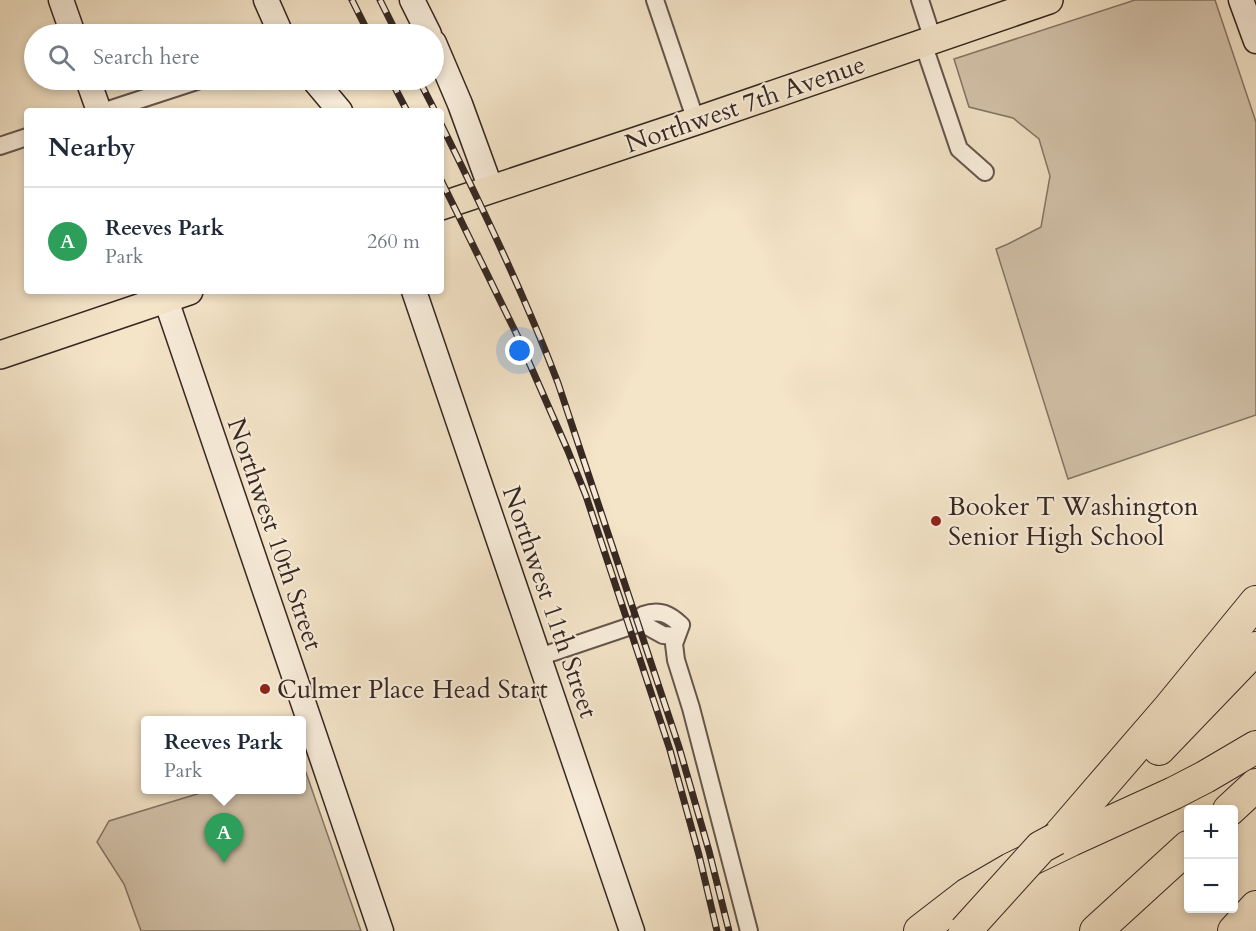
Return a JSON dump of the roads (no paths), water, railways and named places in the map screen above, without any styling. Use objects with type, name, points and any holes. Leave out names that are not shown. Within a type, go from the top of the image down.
[{"type":"highway","points":[[1063,830],[1170,707],[1256,602]]},
{"type":"highway","points":[[980,929],[1041,847],[1091,810],[1159,749],[1256,648]]},
{"type":"highway","points":[[920,931],[968,894],[1011,869],[1174,793],[1256,747]]},
{"type":"highway","points":[[1234,805],[1256,785]]},
{"type":"highway","points":[[1096,931],[1184,851]]},
{"type":"highway","points":[[1234,931],[1256,907]]},
{"type":"main road","name":"Northwest 7th Avenue","points":[[444,205],[1049,0]]},
{"type":"main road","points":[[0,355],[173,294]]},
{"type":"street","points":[[61,0],[69,24]]},
{"type":"street","points":[[266,0],[277,24]]},
{"type":"street","points":[[412,0],[424,24]]},
{"type":"street","points":[[655,0],[696,121]]},
{"type":"street","points":[[920,0],[928,42],[959,149],[985,172]]},
{"type":"street","points":[[1241,0],[1256,41]]},
{"type":"street","points":[[444,66],[491,189]]},
{"type":"street","points":[[92,90],[98,108]]},
{"type":"street","points":[[114,108],[169,90]]},
{"type":"street","points":[[322,90],[337,108]]},
{"type":"street","points":[[0,146],[24,138]]},
{"type":"street","name":"Northwest 10th Street","points":[[173,294],[381,931]]},
{"type":"street","name":"Northwest 11th Street","points":[[415,294],[632,931]]},
{"type":"street","points":[[539,657],[637,624],[643,624],[663,635],[679,631],[674,644],[676,660],[691,708],[749,931]]},
{"type":"railway","points":[[352,0],[364,24]]},
{"type":"railway","points":[[380,0],[392,24]]},
{"type":"railway","points":[[396,90],[405,108]]},
{"type":"railway","points":[[424,90],[433,108]]},
{"type":"railway","points":[[444,130],[502,252],[558,383],[679,747],[729,931]]},
{"type":"railway","points":[[444,186],[517,335],[586,496],[670,750],[717,931]]},
{"type":"place","name":"Booker T Washington Senior High School","points":[[936,521]]},
{"type":"place","name":"Culmer Place Head Start","points":[[265,689]]},
{"type":"place","name":"Reeves Park","points":[[224,863]]}]
